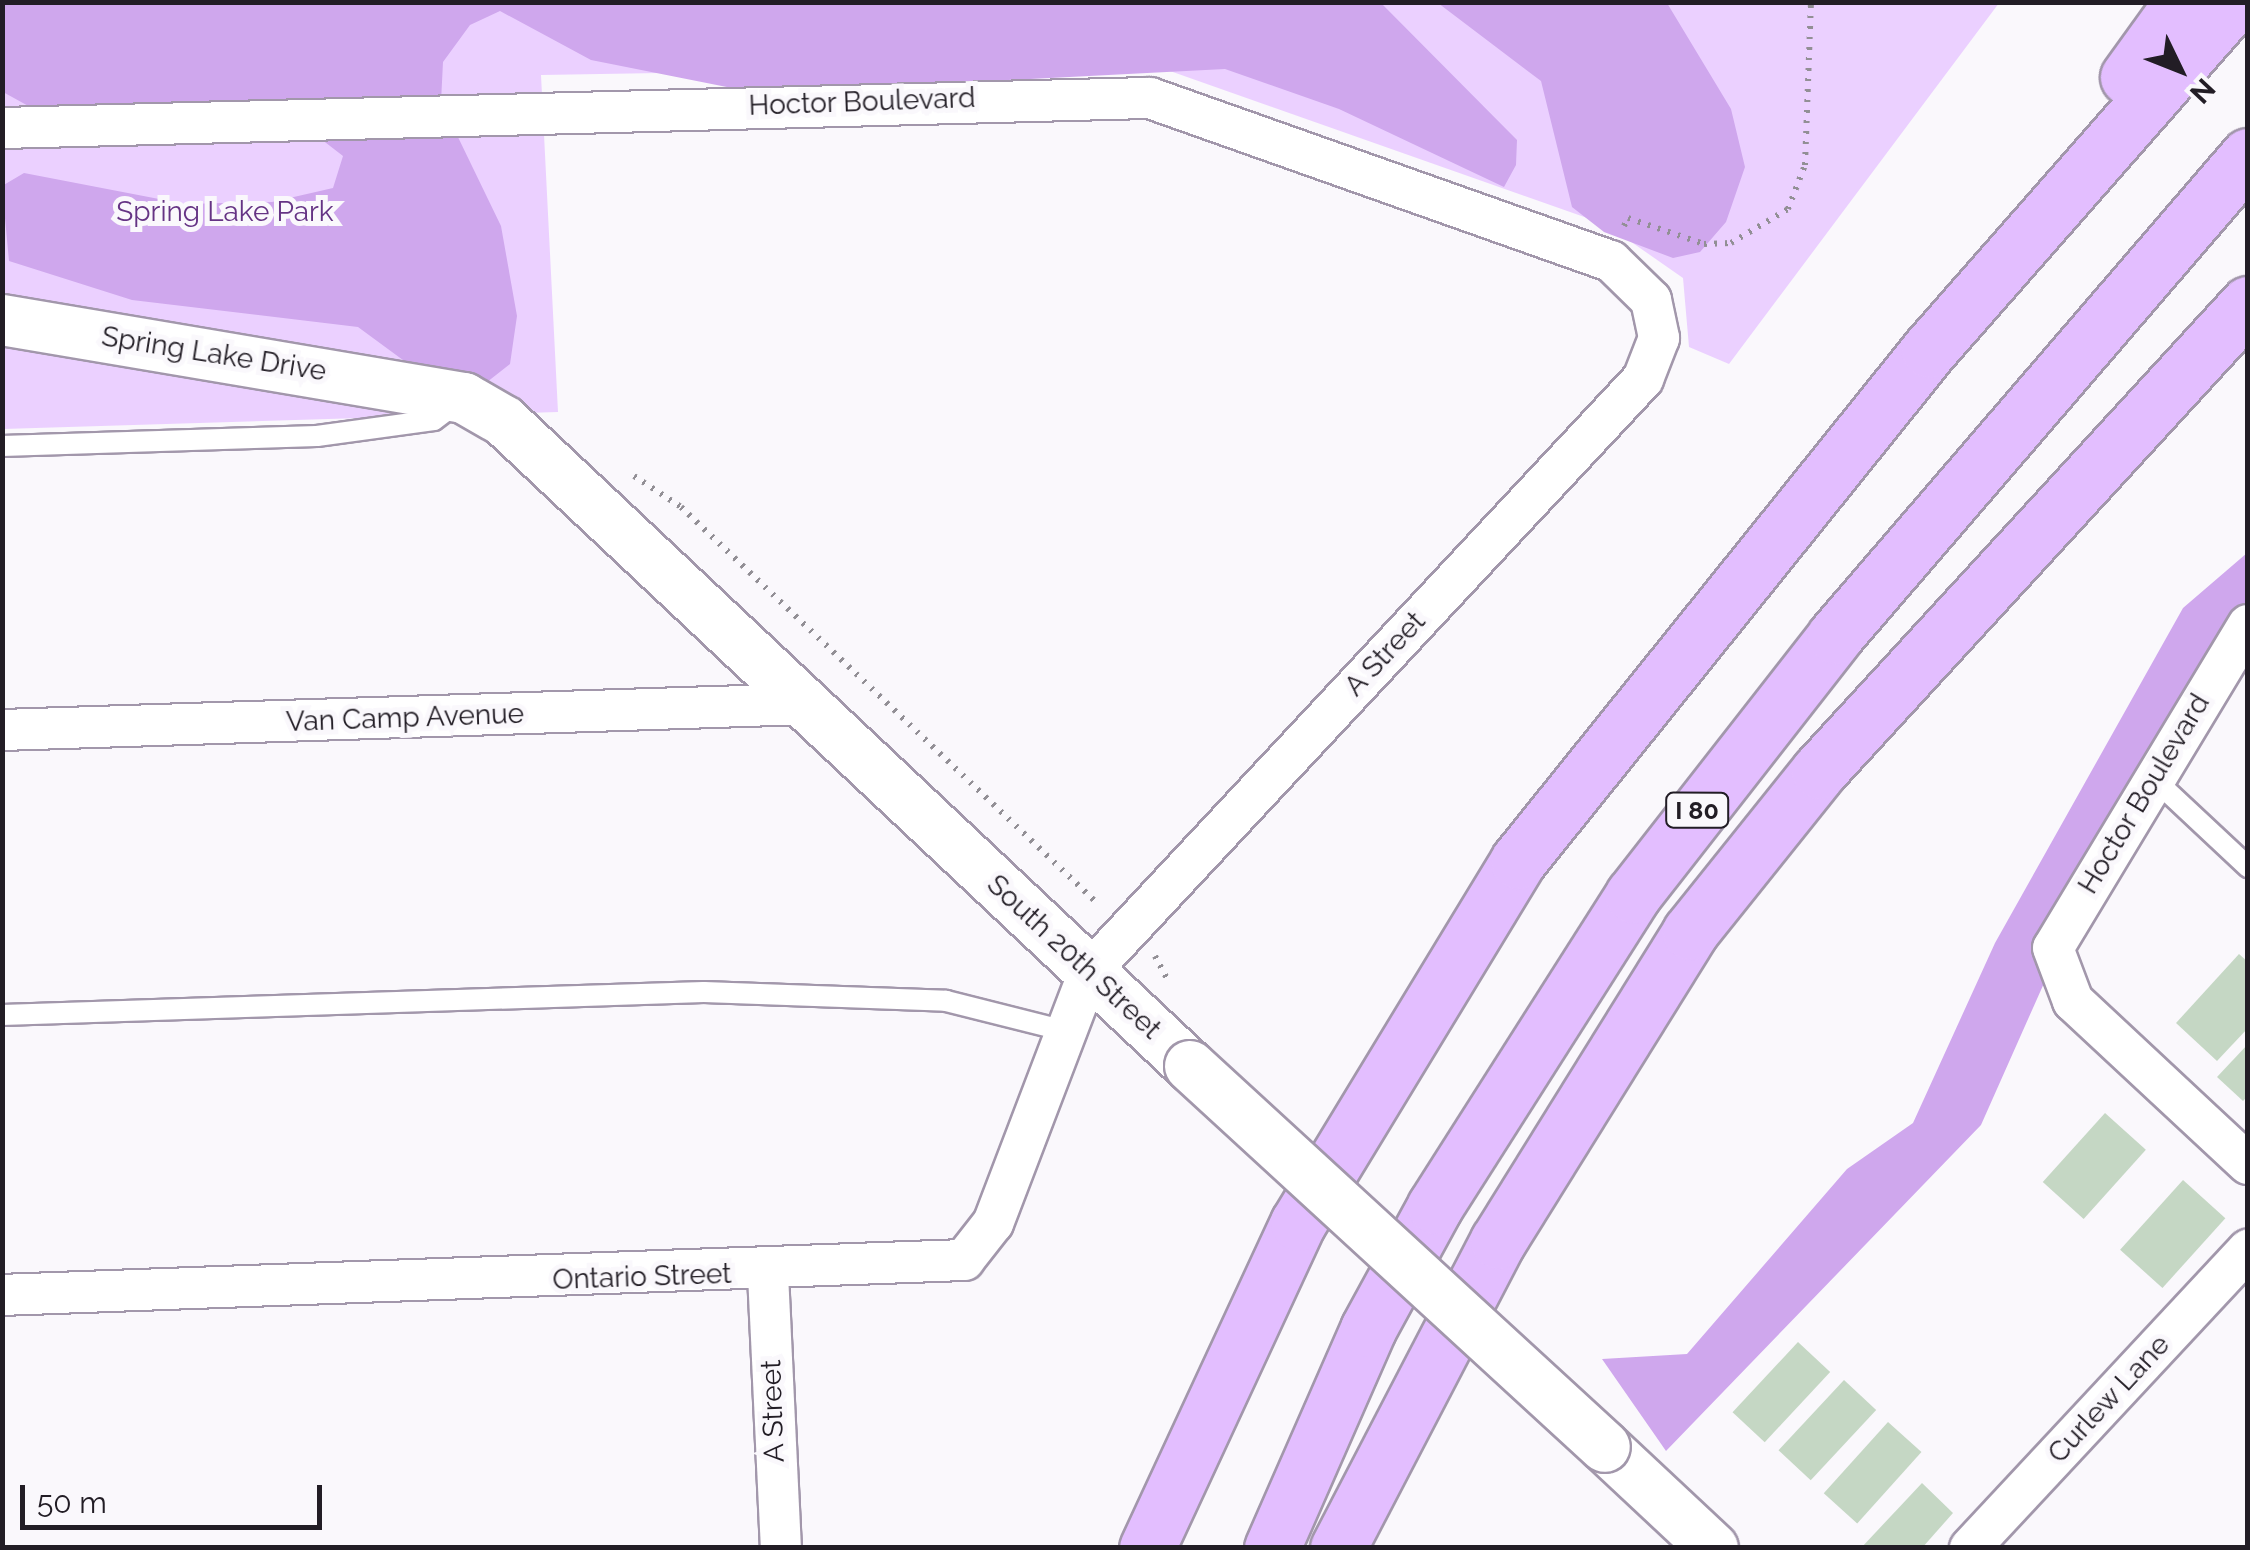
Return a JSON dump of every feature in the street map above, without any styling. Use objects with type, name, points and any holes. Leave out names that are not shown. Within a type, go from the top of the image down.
[{"type":"highway","points":[[1929,350],[2182,2]]},
{"type":"highway","points":[[1146,1548],[1298,1222],[1433,989],[1592,762],[1929,350],[2235,2]]},
{"type":"highway","name":"I 80","points":[[1272,1548],[1434,1206],[1633,894],[1836,636],[2248,156]]},
{"type":"highway","points":[[1338,1548],[1498,1241],[1690,932],[1819,771],[2248,304]]},
{"type":"street","name":"Hoctor Boulevard","points":[[2,128],[1150,98],[1611,261],[1636,279],[1658,325]]},
{"type":"street","name":"Spring Lake Drive","points":[[2,320],[444,394]]},
{"type":"street","name":"A Street","points":[[1089,972],[1643,379],[1658,325]]},
{"type":"street","name":"South 20th Street","points":[[444,394],[540,450],[1089,972],[1713,1548]]},
{"type":"street","name":"Hoctor Boulevard","points":[[2248,624],[2059,936],[2054,968],[2073,1001],[2248,1164]]},
{"type":"street","name":"Van Camp Avenue","points":[[2,730],[807,704]]},
{"type":"street","name":"Ontario Street","points":[[2,1296],[768,1274],[964,1260],[993,1223],[1089,972]]},
{"type":"street","name":"Curlew Lane","points":[[1970,1548],[2248,1250]]},
{"type":"street","name":"A Street","points":[[768,1274],[781,1548]]},
{"type":"lane","points":[[2,446],[385,430],[434,420],[444,394]]},
{"type":"lane","points":[[2154,778],[2248,867]]},
{"type":"lane","points":[[2,1014],[743,993],[946,1000],[1065,1031]]},
{"type":"path","points":[[1628,218],[1704,244],[1731,243],[1788,209],[1805,165],[1811,2]]},
{"type":"green space","points":[[3,2],[1381,3],[1517,140],[1516,165],[1504,187],[1339,109],[1225,69],[757,93],[591,60],[500,11],[470,25],[443,62],[441,102],[501,226],[517,316],[510,364],[482,386],[407,363],[358,327],[132,300],[9,261],[2,186],[24,173],[185,204],[272,202],[333,188],[343,156],[321,139],[32,108],[3,92]]},
{"type":"green space","name":"Spring Lake Park","points":[[2,3],[1999,3],[1729,364],[1689,347],[1683,278],[1607,225],[1153,65],[541,75],[558,412],[3,429]]},
{"type":"green space","points":[[1438,3],[1667,3],[1731,109],[1745,167],[1726,222],[1700,252],[1673,258],[1604,232],[1572,207],[1541,81]]},
{"type":"green space","points":[[2247,553],[2247,609],[2220,634],[2148,749],[1981,1125],[1666,1451],[1602,1359],[1687,1354],[1847,1169],[1913,1123],[1995,943],[2183,608]]},
{"type":"building","points":[[2239,954],[2248,962],[2248,1028],[2217,1061],[2176,1023]]},
{"type":"building","points":[[2248,1044],[2248,1096],[2243,1101],[2217,1077]]},
{"type":"building","points":[[2105,1113],[2146,1150],[2084,1219],[2043,1182]]},
{"type":"building","points":[[2183,1180],[2225,1218],[2162,1288],[2120,1250]]},
{"type":"building","points":[[1798,1342],[1830,1372],[1765,1442],[1733,1412]]},
{"type":"building","points":[[1844,1380],[1876,1410],[1811,1480],[1779,1450]]},
{"type":"building","points":[[1888,1422],[1921,1452],[1857,1523],[1824,1493]]},
{"type":"building","points":[[1922,1483],[1953,1513],[1922,1548],[1861,1548]]}]
